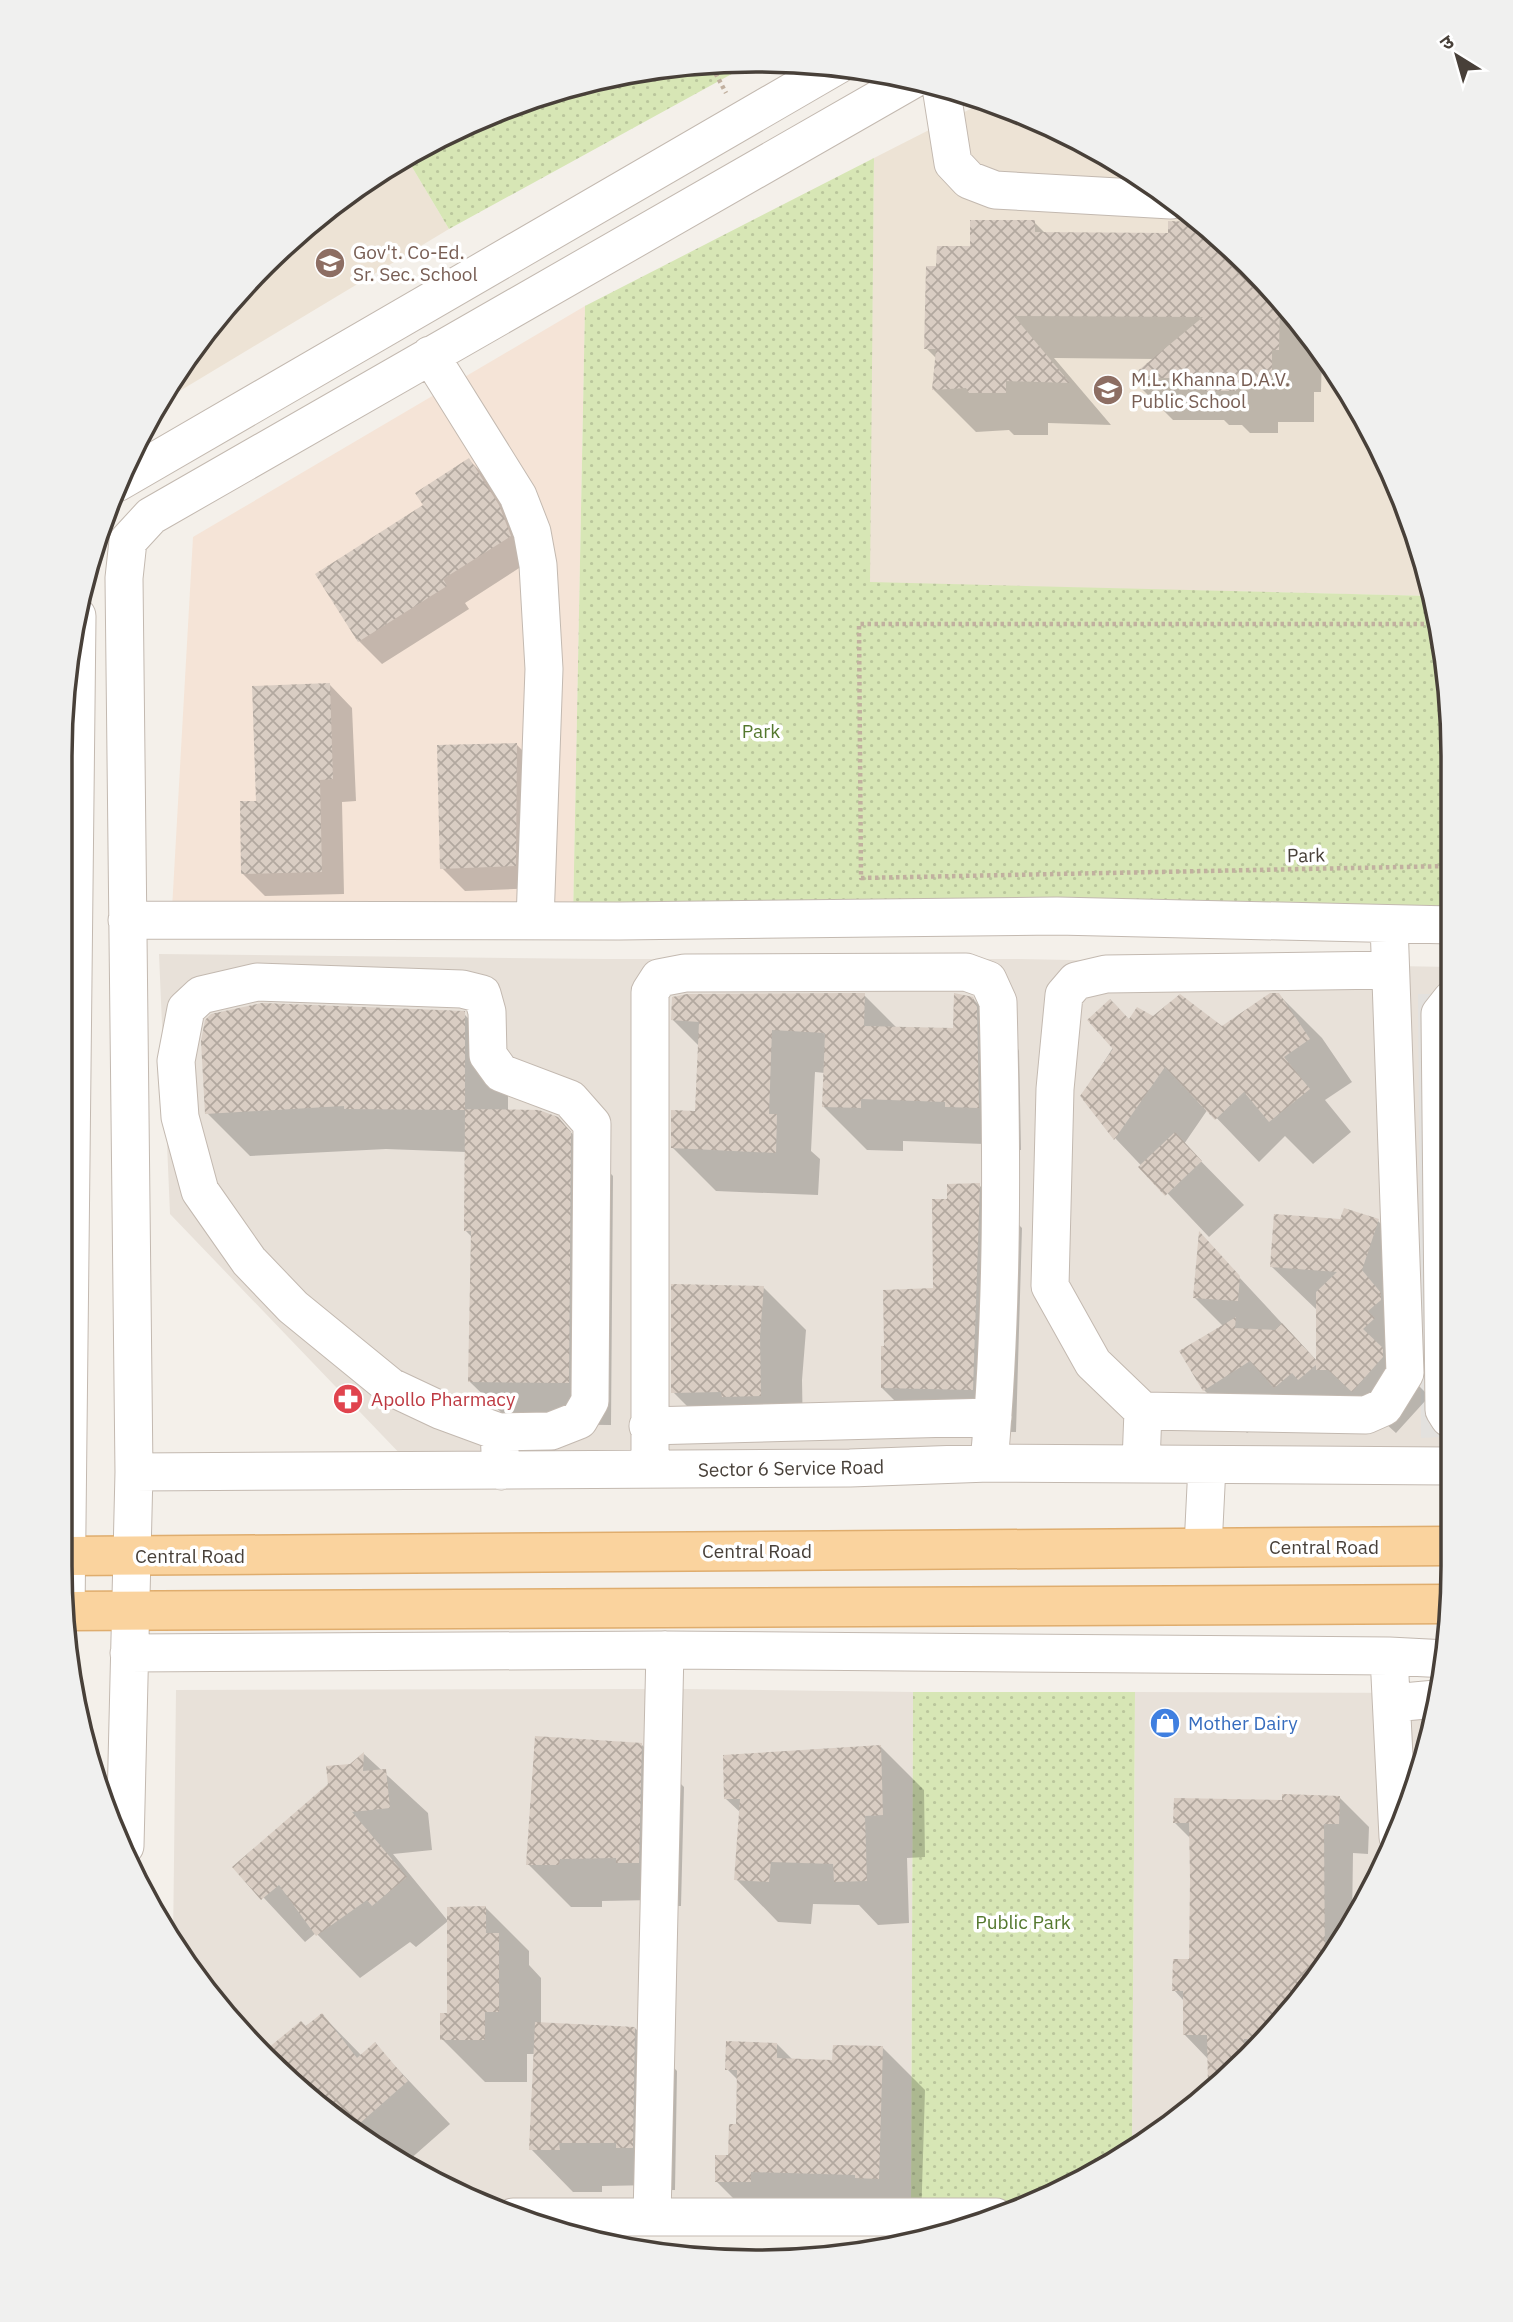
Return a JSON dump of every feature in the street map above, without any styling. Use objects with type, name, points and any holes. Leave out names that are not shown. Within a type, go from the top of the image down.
[{"type":"main road","name":"Central Road","points":[[72,1556],[1441,1546]]},
{"type":"main road","points":[[73,1612],[1440,1604]]},
{"type":"street","points":[[133,474],[820,75]]},
{"type":"street","points":[[125,1831],[134,1472],[124,578],[128,541],[151,516],[899,87]]},
{"type":"street","points":[[943,98],[953,163],[969,180],[995,190],[1154,199]]},
{"type":"street","points":[[430,355],[519,496],[532,532],[538,565],[544,668],[535,921]]},
{"type":"street","points":[[72,908],[76,687]]},
{"type":"street","points":[[127,920],[535,921],[1057,916],[1441,925]]},
{"type":"street","points":[[1389,924],[1405,1373],[1384,1407],[1366,1415],[1143,1411],[1093,1363],[1050,1286],[1055,1089],[1064,995],[1076,981],[1106,974],[1390,970]]},
{"type":"street","points":[[650,1469],[650,992],[659,978],[685,973],[966,972],[988,981],[998,1002],[1002,1144],[993,1417],[989,1463]]},
{"type":"street","points":[[257,982],[462,989],[482,994],[487,1012],[488,1055],[501,1073],[570,1099],[592,1124],[590,1401],[579,1420],[551,1431],[499,1432],[430,1406],[391,1387],[293,1307],[223,1227],[200,1191],[180,1117],[176,1061],[186,1009],[201,995],[257,982]]},
{"type":"street","points":[[1441,1013],[1441,1113]]},
{"type":"street","points":[[1141,1463],[1143,1411]]},
{"type":"street","points":[[648,1426],[993,1417]]},
{"type":"street","points":[[499,1432],[501,1471]]},
{"type":"street","name":"Sector 6 Service Road","points":[[134,1472],[850,1468],[989,1463],[1441,1466]]},
{"type":"street","points":[[1203,1548],[1207,1466]]},
{"type":"street","points":[[1166,1655],[1169,1606]]},
{"type":"street","points":[[129,1653],[666,1650],[1434,1658]]},
{"type":"street","points":[[652,2217],[666,1650]]},
{"type":"street","points":[[1389,1656],[1397,1807]]},
{"type":"street","points":[[1393,1703],[1428,1700]]},
{"type":"street","points":[[546,2217],[967,2217]]},
{"type":"path","name":"Park","points":[[1428,624],[859,624],[861,878],[1441,866]]},
{"type":"shaded area","name":"M.L. Khanna D.A.V. Public School","points":[[974,107],[1019,124],[1099,163],[1173,213],[1241,272],[1300,340],[1326,376],[1350,414],[1389,494],[1405,536],[1422,596],[869,583],[874,158]]},
{"type":"shaded area","name":"Gov't. Co-Ed. Sr. Sec. School","points":[[411,165],[449,229],[176,393],[213,340],[272,272],[340,213]]},
{"type":"shaded area","points":[[585,306],[573,919],[172,909],[193,537]]},
{"type":"shaded area","points":[[159,954],[605,959],[1018,959],[1441,967],[1441,1460],[405,1459],[170,1214]]},
{"type":"shaded area","points":[[1418,994],[1436,994],[1439,1437],[1421,1438]]},
{"type":"shaded area","points":[[680,1689],[913,1692],[911,2213],[531,2212],[454,2180],[376,2135],[340,2109],[272,2050],[213,1982],[173,1924],[176,1690]]},
{"type":"shaded area","points":[[1135,1692],[1429,1693],[1418,1743],[1389,1828],[1350,1908],[1326,1946],[1300,1982],[1241,2050],[1173,2109],[1132,2138]]},
{"type":"green space","points":[[734,72],[449,229],[411,165],[414,163],[494,124],[579,95],[667,78]]},
{"type":"green space","name":"Park","points":[[874,158],[870,582],[1422,596],[1440,712],[1441,910],[573,919],[585,306]]},
{"type":"green space","name":"Public Park","points":[[913,1692],[1135,1692],[1132,2138],[1059,2180],[980,2213],[911,2213]]},
{"type":"building","points":[[970,220],[1035,220],[1035,232],[1168,233],[1168,221],[1183,221],[1241,272],[1280,315],[1279,350],[1272,350],[1272,380],[1236,380],[1236,391],[1205,391],[1205,383],[1184,383],[1184,378],[1129,378],[1203,317],[1014,316],[1070,383],[1006,381],[1006,393],[969,393],[966,388],[932,390],[936,349],[924,349],[926,266],[936,266],[937,246],[970,246]]},
{"type":"building","points":[[469,458],[499,505],[511,536],[443,579],[447,586],[358,642],[315,574],[423,505],[415,493]]},
{"type":"building","points":[[330,683],[333,779],[320,780],[322,872],[241,874],[240,801],[256,801],[252,686]]},
{"type":"building","points":[[517,743],[516,866],[440,869],[437,745]]},
{"type":"building","points":[[865,993],[864,1026],[953,1028],[954,993],[973,997],[977,1007],[979,1108],[945,1107],[945,1102],[861,1099],[861,1108],[822,1107],[825,1033],[772,1030],[769,1114],[777,1114],[776,1153],[671,1148],[671,1110],[695,1111],[699,1022],[671,1020],[672,997],[687,994]]},
{"type":"building","points":[[1270,993],[1279,993],[1310,1039],[1284,1057],[1310,1089],[1269,1122],[1244,1092],[1215,1120],[1165,1067],[1114,1140],[1080,1096],[1113,1049],[1087,1020],[1110,999],[1129,1019],[1137,1007],[1153,1016],[1180,994],[1222,1026]]},
{"type":"building","points":[[262,1003],[465,1011],[465,1110],[344,1109],[344,1106],[205,1114],[201,1041],[205,1020],[211,1014]]},
{"type":"building","points":[[465,1109],[539,1110],[558,1117],[571,1132],[569,1383],[468,1382],[471,1231],[464,1231]]},
{"type":"building","points":[[1175,1132],[1202,1161],[1165,1196],[1138,1167]]},
{"type":"building","points":[[980,1183],[973,1390],[881,1388],[881,1346],[884,1346],[883,1290],[933,1288],[932,1199],[947,1199],[947,1184]]},
{"type":"building","points":[[1344,1208],[1379,1219],[1362,1270],[1381,1293],[1381,1300],[1368,1311],[1375,1318],[1363,1329],[1383,1348],[1383,1357],[1352,1392],[1328,1370],[1316,1370],[1316,1365],[1298,1380],[1292,1373],[1274,1388],[1250,1361],[1203,1391],[1179,1351],[1236,1317],[1235,1328],[1275,1330],[1282,1323],[1316,1360],[1316,1292],[1337,1272],[1270,1267],[1274,1214],[1340,1219]]},
{"type":"building","points":[[1199,1231],[1240,1276],[1238,1301],[1193,1298]]},
{"type":"building","points":[[671,1284],[764,1286],[760,1336],[761,1396],[722,1397],[721,1392],[671,1393]]},
{"type":"building","points":[[535,1736],[642,1743],[639,1863],[616,1863],[616,1858],[560,1859],[559,1865],[526,1865]]},
{"type":"building","points":[[881,1745],[883,1815],[865,1816],[867,1881],[834,1882],[833,1864],[771,1862],[769,1882],[734,1880],[740,1799],[724,1799],[723,1755]]},
{"type":"building","points":[[364,1752],[363,1771],[386,1769],[390,1808],[352,1812],[407,1877],[372,1906],[367,1900],[316,1936],[279,1885],[261,1900],[232,1867],[328,1784],[326,1766],[350,1764]]},
{"type":"building","points":[[1282,1794],[1340,1796],[1339,1824],[1324,1824],[1325,1948],[1271,2017],[1251,2039],[1244,2039],[1244,2047],[1208,2080],[1207,2035],[1183,2035],[1183,1991],[1172,1991],[1173,1959],[1189,1959],[1190,1879],[1189,1823],[1173,1823],[1174,1798],[1282,1800]]},
{"type":"building","points":[[486,1906],[486,1933],[499,1933],[499,2012],[485,2012],[485,2040],[440,2040],[440,2013],[447,2013],[447,1907]]},
{"type":"building","points":[[322,2013],[357,2058],[375,2042],[408,2081],[360,2123],[305,2080],[269,2047],[301,2021],[306,2026]]},
{"type":"building","points":[[535,2022],[635,2027],[633,2148],[616,2148],[616,2143],[559,2143],[560,2150],[529,2150]]},
{"type":"building","points":[[726,2041],[777,2043],[777,2058],[832,2060],[833,2045],[883,2046],[879,2179],[855,2178],[855,2175],[751,2172],[751,2182],[715,2182],[715,2155],[728,2155],[729,2124],[736,2124],[737,2070],[725,2070]]},
{"type":"place","name":"Gov't. Co-Ed. Sr. Sec. School","points":[[330,263]]},
{"type":"place","name":"M.L. Khanna D.A.V. Public School","points":[[1108,390]]},
{"type":"place","name":"Apollo Pharmacy","points":[[348,1399]]},
{"type":"place","name":"Mother Dairy","points":[[1165,1723]]}]
